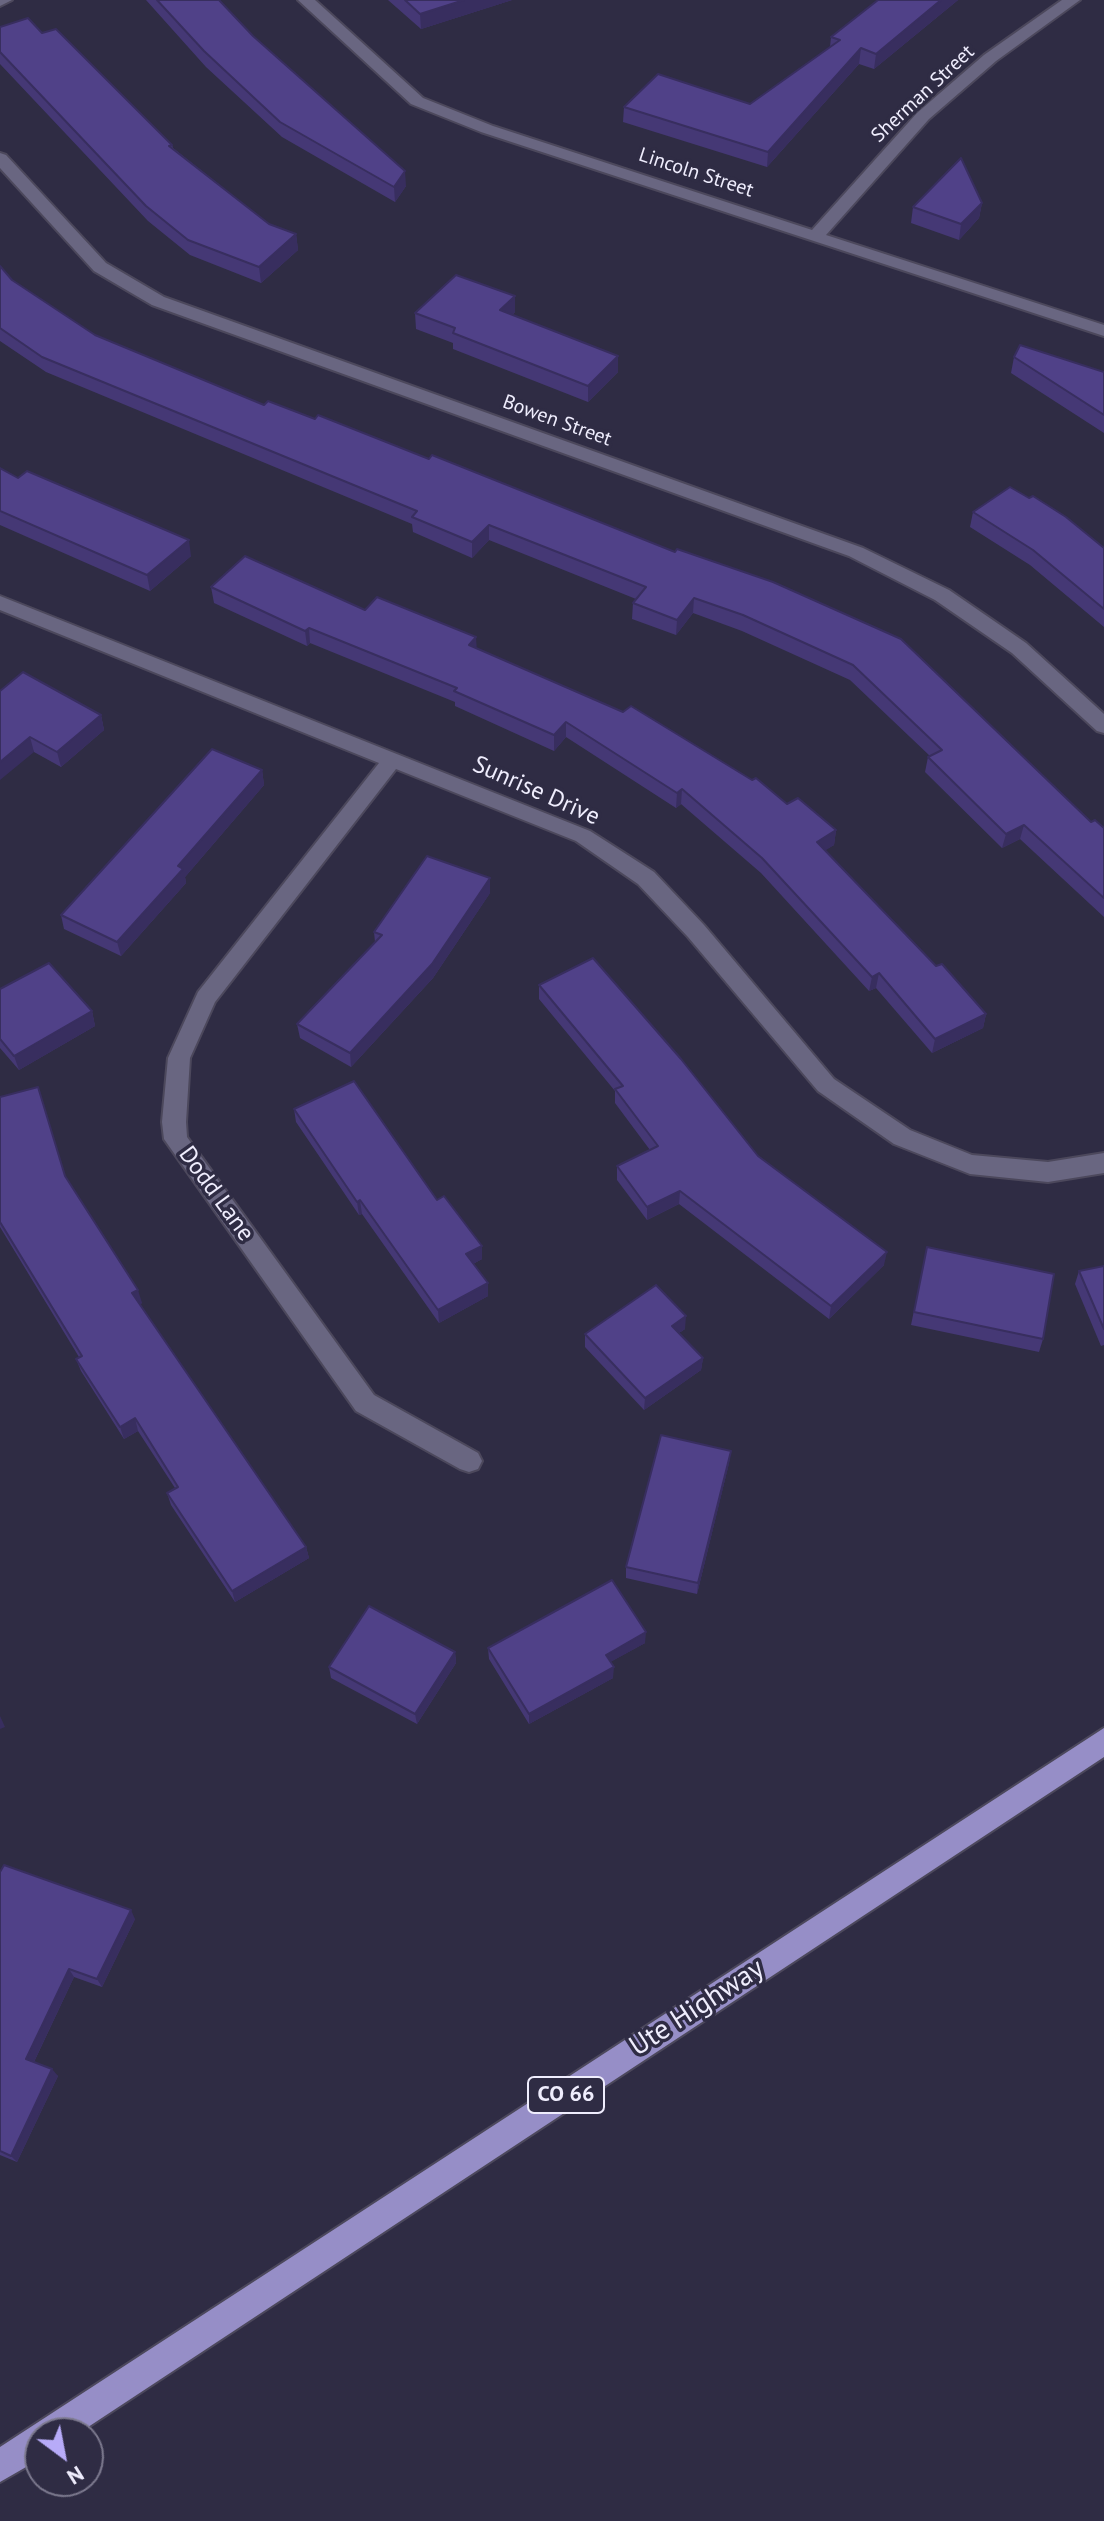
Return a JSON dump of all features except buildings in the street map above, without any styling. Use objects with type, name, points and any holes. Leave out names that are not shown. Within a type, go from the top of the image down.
[{"type":"main road","name":"Ute Highway","points":[[74,2417],[1104,1741]]},
{"type":"main road","points":[[0,2466],[24,2450]]},
{"type":"street","name":"Lincoln Street","points":[[306,0],[417,101],[487,129],[1104,331]]},
{"type":"street","name":"Sherman Street","points":[[817,235],[892,148],[934,106],[990,58],[1072,0]]},
{"type":"street","name":"Bowen Street","points":[[0,158],[100,267],[158,301],[856,552],[942,595],[1019,648],[1104,726]]},
{"type":"street","name":"Sunrise Drive","points":[[0,603],[583,836],[646,878],[696,931],[826,1085],[902,1137],[970,1164],[1048,1172],[1104,1163]]},
{"type":"street","name":"Dodd Lane","points":[[393,759],[206,998],[179,1058],[174,1122],[176,1139],[365,1403],[469,1461]]}]
